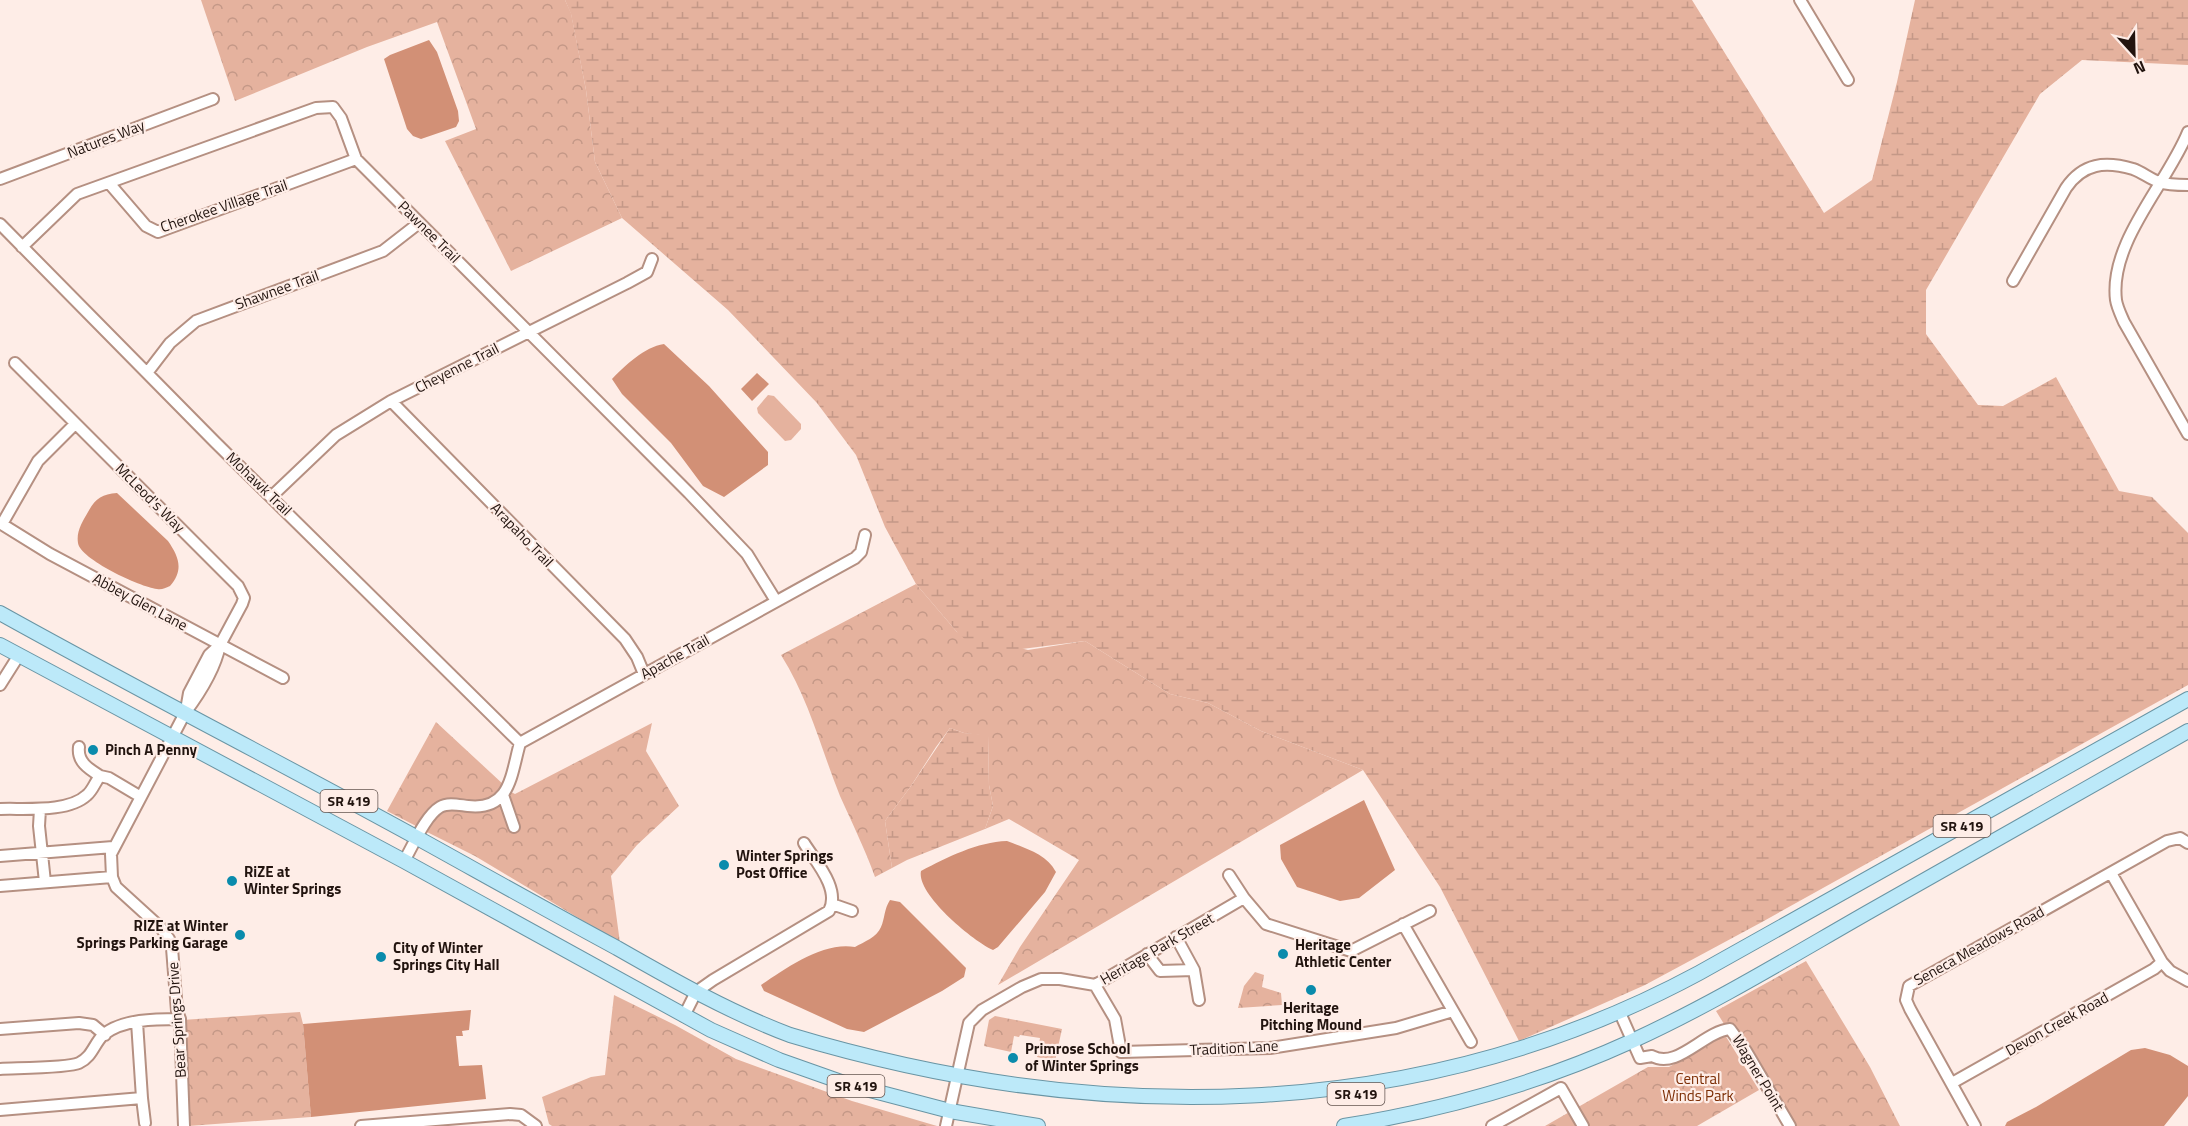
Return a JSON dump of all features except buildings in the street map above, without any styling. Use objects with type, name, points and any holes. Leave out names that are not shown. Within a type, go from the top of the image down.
[{"type":"main road","name":"SR 419","points":[[0,614],[417,838],[696,992],[756,1021],[822,1047],[888,1068],[956,1085],[1028,1098],[1115,1107],[1196,1109],[1287,1103],[1388,1088],[1451,1073],[1552,1041],[1620,1013],[1727,957],[2188,699]]},
{"type":"main road","points":[[0,622],[50,649],[78,657]]},
{"type":"main road","name":"SR 419","points":[[0,645],[404,861],[684,1016],[747,1046],[813,1072],[882,1094],[950,1111],[1038,1126]]},
{"type":"main road","name":"SR 419","points":[[1344,1126],[1430,1110],[1498,1092],[1556,1072],[1632,1041],[1741,984],[2188,731]]},
{"type":"street","points":[[1800,0],[1848,80]]},
{"type":"street","name":"Natures Way","points":[[0,179],[213,99]]},
{"type":"street","name":"Pawnee Trail","points":[[22,247],[77,194],[316,108],[333,107],[341,118],[356,159],[747,554],[776,601]]},
{"type":"street","points":[[2188,132],[2181,150],[2160,182],[2121,253],[2116,282],[2116,302],[2124,322],[2188,434]]},
{"type":"street","name":"Cherokee Village Trail","points":[[109,183],[146,226],[158,232],[356,159]]},
{"type":"street","points":[[2013,281],[2074,176],[2098,165],[2113,165],[2134,170],[2160,182],[2188,185]]},
{"type":"street","name":"Shawnee Trail","points":[[147,373],[170,343],[196,321],[383,251],[419,223]]},
{"type":"street","name":"Mohawk Trail","points":[[0,224],[520,743]]},
{"type":"street","name":"Cheyenne Trail","points":[[272,496],[336,435],[392,401],[647,272],[652,259]]},
{"type":"street","name":"McLeod's Way","points":[[15,363],[238,586],[244,598],[219,645],[216,660],[196,699],[185,713],[174,737]]},
{"type":"street","name":"Arapaho Trail","points":[[392,401],[625,639],[637,657],[644,674]]},
{"type":"street","points":[[1,523],[38,461],[75,424]]},
{"type":"street","name":"Abbey Glen Lane","points":[[1,523],[50,554],[283,678]]},
{"type":"street","name":"Apache Trail","points":[[520,743],[855,558],[861,552],[865,535]]},
{"type":"street","points":[[0,685],[20,655]]},
{"type":"street","points":[[0,886],[112,877],[110,866],[113,847],[174,737]]},
{"type":"street","points":[[404,861],[428,821],[441,806],[448,804],[477,807],[497,801],[506,792],[520,743]]},
{"type":"street","points":[[79,747],[78,756],[81,761],[100,776],[109,778],[141,797]]},
{"type":"street","points":[[0,809],[40,809],[74,802],[89,794],[100,776]]},
{"type":"street","points":[[503,795],[514,827]]},
{"type":"street","points":[[40,809],[39,826],[45,882]]},
{"type":"street","name":"Seneca Meadows Road","points":[[1975,1126],[1910,1009],[1906,1000],[1909,986],[2175,837],[2188,843]]},
{"type":"street","points":[[684,1016],[696,992],[712,980],[821,917],[829,910],[833,895],[828,882],[804,843]]},
{"type":"street","points":[[0,856],[113,847]]},
{"type":"street","points":[[2111,873],[2162,962],[2170,971],[2188,981]]},
{"type":"street","points":[[1229,875],[1244,898],[1266,924],[1351,951],[1430,910]]},
{"type":"street","name":"Bear Springs Drive","points":[[112,877],[116,887],[161,928],[169,939],[174,961],[177,1011],[180,1018],[184,1126]]},
{"type":"street","name":"Heritage Park Street","points":[[946,1126],[969,1023],[982,1010],[1041,979],[1059,979],[1095,985],[1244,898]]},
{"type":"street","points":[[832,904],[852,911]]},
{"type":"street","points":[[1403,924],[1471,1042]]},
{"type":"street","points":[[1176,937],[1194,970],[1199,1000]]},
{"type":"street","points":[[1147,954],[1160,970],[1194,970]]},
{"type":"street","name":"Devon Creek Road","points":[[1952,1083],[2154,969],[2162,962]]},
{"type":"street","name":"Tradition Lane","points":[[1095,985],[1115,1019],[1121,1052],[1270,1048],[1396,1028],[1453,1011]]},
{"type":"street","points":[[1620,1013],[1632,1041]]},
{"type":"street","points":[[0,1069],[78,1064],[90,1056],[105,1035],[115,1027],[137,1022],[180,1018]]},
{"type":"street","points":[[137,1022],[145,1123]]},
{"type":"street","points":[[0,1029],[79,1023],[93,1025],[105,1035]]},
{"type":"street","name":"Wagner Point","points":[[1632,1041],[1640,1058],[1652,1056],[1659,1060],[1666,1060],[1682,1053],[1717,1031],[1730,1029],[1746,1051],[1790,1126]]},
{"type":"street","points":[[1489,1114],[1493,1126],[1561,1088],[1583,1126]]},
{"type":"street","points":[[0,1110],[142,1098]]},
{"type":"street","points":[[361,1126],[510,1114],[521,1115],[536,1126]]},
{"type":"green space","points":[[201,0],[565,0],[571,13],[586,90],[595,162],[622,218],[511,271],[445,141],[476,129],[437,22],[367,47],[235,101]]},
{"type":"green space","points":[[565,0],[1692,0],[1824,213],[1872,180],[1915,0],[2188,0],[2188,65],[2082,60],[2040,94],[1926,290],[1926,334],[1978,405],[2003,406],[2056,377],[2119,491],[2152,497],[2188,533],[2188,685],[1645,985],[1519,1041],[1440,887],[1363,770],[1261,731],[1208,703],[1170,694],[1085,641],[981,654],[957,632],[916,584],[885,527],[856,455],[817,403],[728,310],[622,218],[595,162],[586,90],[571,14]]},
{"type":"green space","points":[[768,395],[774,396],[801,424],[801,429],[791,440],[785,441],[758,413],[757,408]]},
{"type":"green space","points":[[916,584],[957,632],[1028,650],[1085,641],[1170,694],[1208,703],[1261,731],[1363,770],[998,985],[1020,947],[1079,860],[1009,819],[985,829],[993,806],[989,785],[988,736],[964,733],[950,728],[885,821],[892,868],[875,877],[840,796],[807,707],[781,655]]},
{"type":"green space","points":[[436,722],[504,785],[490,799],[473,801],[448,799],[440,802],[418,827],[387,811]]},
{"type":"green space","points":[[652,723],[646,751],[679,806],[637,845],[611,876],[620,943],[475,856],[427,832],[444,812],[461,809],[479,811],[501,804],[512,833],[520,830],[508,797],[511,792],[515,794]]},
{"type":"green space","points":[[950,728],[964,733],[988,735],[989,785],[993,806],[985,829],[892,868],[885,821]]},
{"type":"green space","points":[[1806,961],[1870,1067],[1900,1126],[1795,1126],[1737,1028],[1732,1024],[1724,1024],[1716,1011]]},
{"type":"green space","points":[[1255,972],[1264,975],[1262,987],[1281,993],[1282,1005],[1238,1008],[1244,986]]},
{"type":"green space","points":[[614,995],[736,1059],[852,1101],[937,1126],[552,1126],[549,1124],[542,1097],[591,1077],[605,1075]]},
{"type":"green space","points":[[300,1012],[311,1117],[188,1126],[182,1020]]},
{"type":"green space","points":[[995,1016],[1062,1029],[1055,1061],[1037,1057],[1040,1038],[1014,1036],[1011,1052],[984,1046],[989,1020]]},
{"type":"green space","name":"Central Winds Park","points":[[1725,1035],[1759,1090],[1697,1126],[1545,1126],[1648,1067],[1669,1067]]},
{"type":"shaded area","points":[[429,40],[437,52],[458,111],[459,121],[456,127],[421,139],[413,136],[407,129],[384,59]]},
{"type":"shaded area","points":[[664,344],[709,386],[768,452],[768,465],[724,497],[703,486],[671,443],[622,394],[612,379],[642,353]]},
{"type":"shaded area","points":[[757,373],[769,384],[752,401],[741,389]]},
{"type":"shaded area","points":[[117,493],[172,547],[177,558],[178,569],[170,586],[159,589],[138,583],[99,564],[81,549],[78,534],[91,507],[103,496]]},
{"type":"shaded area","points":[[1364,800],[1395,870],[1359,898],[1340,901],[1297,887],[1281,859],[1280,845]]},
{"type":"shaded area","points":[[1007,841],[1041,856],[1056,872],[1045,892],[993,950],[960,927],[936,904],[922,881],[921,871],[974,847]]},
{"type":"shaded area","points":[[890,900],[900,902],[966,968],[964,977],[864,1032],[847,1029],[764,991],[761,985],[806,957],[831,948],[855,947],[873,936],[881,927]]},
{"type":"shaded area","points":[[471,1010],[469,1030],[462,1031],[463,1036],[456,1036],[459,1066],[482,1065],[486,1099],[311,1117],[303,1024]]},
{"type":"shaded area","points":[[2145,1048],[2170,1055],[2188,1066],[2188,1096],[2164,1126],[2005,1126],[2007,1122],[2131,1050]]},
{"type":"place","name":"Pinch A Penny","points":[[93,750]]},
{"type":"place","name":"Winter Springs Post Office","points":[[724,865]]},
{"type":"place","name":"RiZE at Winter Springs","points":[[232,881]]},
{"type":"place","name":"RIZE at Winter Springs Parking Garage","points":[[240,935]]},
{"type":"place","name":"Heritage Athletic Center","points":[[1283,954]]},
{"type":"place","name":"City of Winter Springs City Hall","points":[[381,957]]},
{"type":"place","name":"Heritage Pitching Mound","points":[[1311,990]]},
{"type":"place","name":"Primrose School of Winter Springs","points":[[1013,1058]]}]
